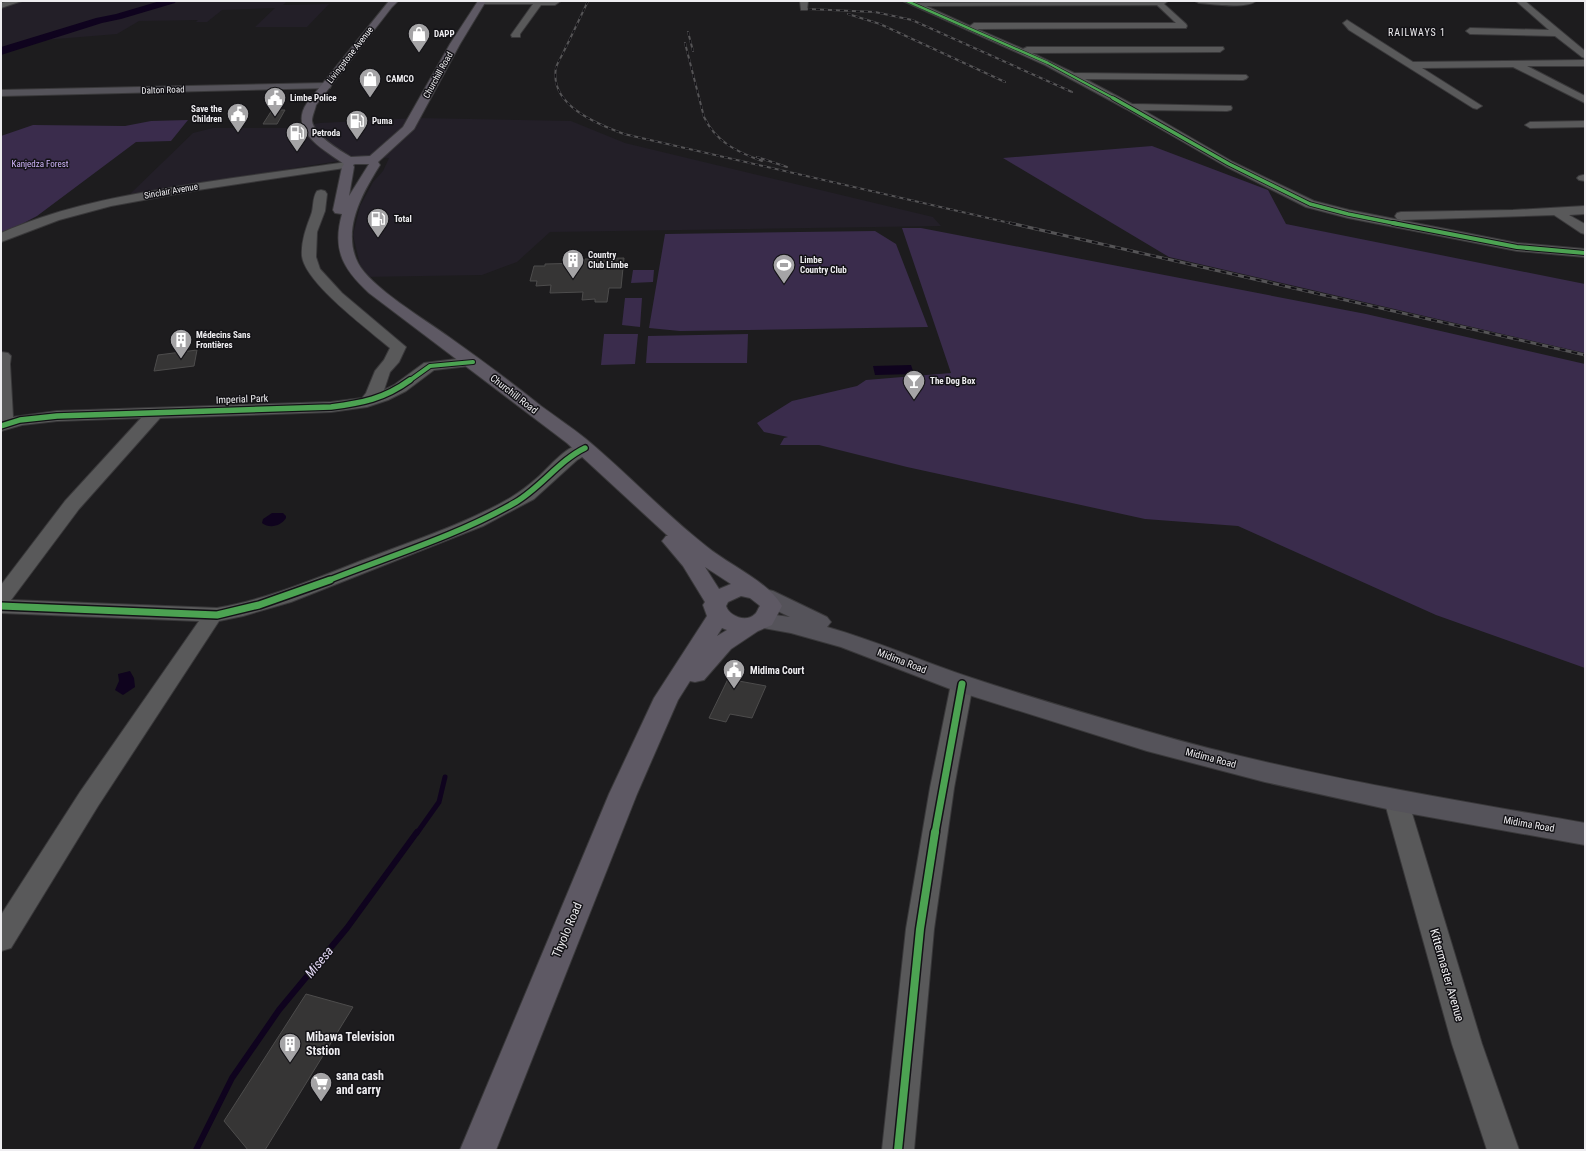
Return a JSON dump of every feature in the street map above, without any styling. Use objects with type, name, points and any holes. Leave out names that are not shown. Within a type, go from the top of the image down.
[{"type":"highway","name":"Livingstone Avenue","points":[[348,165],[314,135],[307,123],[306,116],[311,105],[388,5],[394,1]]},
{"type":"highway","name":"Churchill Road","points":[[481,1],[408,129],[373,162],[361,183],[345,226],[346,251],[351,264],[362,277],[394,304],[473,362],[689,544],[716,564],[762,594]]},
{"type":"highway","points":[[348,165],[361,169],[373,162]]},
{"type":"highway","name":"Churchill Road","points":[[348,165],[337,237],[337,252],[342,266],[352,279],[454,364],[579,450],[679,546],[701,578],[717,610]]},
{"type":"highway","points":[[739,589],[762,594],[770,606],[766,616],[757,622],[737,625],[723,621],[717,610],[725,594],[739,589]]},
{"type":"highway","name":"Thyolo Road","points":[[478,1150],[623,794],[673,686],[700,646],[717,610]]},
{"type":"highway","name":"Thyolo Road","points":[[661,712],[723,644],[757,622]]},
{"type":"main road","name":"Dalton Road","points":[[1,93],[326,86]]},
{"type":"main road","name":"Midima Road","points":[[762,594],[817,621],[849,641]]},
{"type":"main road","name":"Midima Road","points":[[757,622],[792,625],[849,641],[962,684],[1147,741],[1265,772],[1396,800],[1585,834]]},
{"type":"street","points":[[1,6],[18,1]]},
{"type":"street","points":[[481,1],[556,3],[557,1]]},
{"type":"street","points":[[1199,1],[1239,3],[1252,1]]},
{"type":"street","points":[[1515,1],[1521,1],[1585,56]]},
{"type":"street","points":[[517,35],[514,35],[540,2]]},
{"type":"street","points":[[910,2],[1162,2],[1182,26],[965,26]]},
{"type":"street","points":[[910,2],[1021,50],[1130,107],[1229,164],[1294,198],[1326,210],[1517,247],[1585,253]]},
{"type":"street","points":[[1347,23],[1352,28],[1477,106]]},
{"type":"street","points":[[1470,31],[1557,33]]},
{"type":"street","points":[[1021,50],[1220,49]]},
{"type":"street","points":[[1412,65],[1515,64],[1585,56]]},
{"type":"street","points":[[1515,64],[1585,100]]},
{"type":"street","points":[[1072,76],[1243,78]]},
{"type":"street","points":[[1130,107],[1227,108]]},
{"type":"street","points":[[1530,124],[1585,124]]},
{"type":"street","name":"Sinclair Avenue","points":[[1,238],[27,226],[68,212],[113,202],[248,178],[348,165]]},
{"type":"street","points":[[320,194],[319,211],[310,232],[309,257],[314,270],[337,296],[398,347],[391,362],[383,371],[374,394],[367,402]]},
{"type":"street","points":[[1365,217],[1585,210]]},
{"type":"street","points":[[1557,212],[1585,230]]},
{"type":"street","points":[[3,356],[3,425]]},
{"type":"street","name":"Imperial Park","points":[[3,425],[27,419],[57,416],[331,407],[367,402],[382,397],[400,388],[430,366],[473,362]]},
{"type":"street","points":[[1,599],[72,505],[156,412]]},
{"type":"street","points":[[1,606],[203,614],[209,616],[236,611],[280,598],[474,523],[512,504],[539,486],[579,450]]},
{"type":"street","points":[[1,939],[89,799],[210,622],[209,616]]},
{"type":"street","points":[[898,1150],[920,929],[942,788],[962,684]]},
{"type":"street","name":"Kittermaster Avenue","points":[[1396,800],[1468,1044],[1503,1150]]},
{"type":"shaded area","points":[[23,1],[287,1],[283,5],[329,4],[307,27],[255,27],[275,8],[222,10],[207,22],[196,22],[198,20],[139,21],[117,34],[44,40],[1,52],[1,7]]},
{"type":"shaded area","points":[[417,118],[571,121],[625,143],[933,217],[941,226],[550,232],[517,262],[482,275],[363,277],[353,235],[360,206],[373,182],[383,171],[389,158],[364,157],[130,194],[193,133],[213,128],[289,128],[320,123]]},
{"type":"shaded area","points":[[911,365],[914,374],[875,375],[873,366]]},
{"type":"shaded area","points":[[272,513],[283,513],[286,518],[284,521],[275,526],[268,526],[262,523],[263,519]]},
{"type":"shaded area","points":[[130,671],[134,678],[135,687],[123,695],[115,690],[119,681],[118,674]]},
{"type":"green space","name":"Kanjedza Forest","points":[[188,120],[171,141],[136,142],[37,216],[1,235],[1,136],[33,125],[125,126],[151,121]]},
{"type":"green space","points":[[1152,146],[1268,190],[1286,224],[1585,284],[1585,353],[1169,257],[1003,158]]},
{"type":"green space","points":[[902,228],[921,228],[1366,314],[1585,364],[1585,668],[1436,615],[1238,526],[1145,519],[907,467],[819,445],[780,445],[784,438],[788,437],[764,432],[757,423],[792,401],[857,386],[866,380],[951,373]]},
{"type":"green space","name":"Limbe Country Club","points":[[875,231],[896,244],[928,327],[680,331],[649,328],[665,234]]},
{"type":"green space","points":[[633,270],[654,270],[653,282],[631,283]]},
{"type":"green space","points":[[625,298],[642,298],[640,327],[622,325]]},
{"type":"green space","points":[[604,334],[638,334],[635,364],[601,365]]},
{"type":"green space","points":[[748,334],[747,363],[646,363],[648,336]]},
{"type":"building","points":[[272,110],[285,110],[277,124],[263,124]]},
{"type":"building","name":"Country Club Limbe","points":[[624,258],[621,288],[609,288],[607,302],[595,302],[595,299],[582,300],[583,292],[550,293],[551,285],[536,286],[537,281],[530,281],[534,266],[545,266],[545,264],[584,263],[585,259]]},
{"type":"building","name":"Médecins Sans Frontières","points":[[197,350],[194,366],[154,371],[158,355]]},
{"type":"building","name":"Midima Court","points":[[728,679],[766,686],[752,718],[730,714],[726,722],[709,718]]},
{"type":"building","name":"Mibawa Television Ststion","points":[[306,994],[353,1007],[265,1150],[248,1150],[224,1121]]},
{"type":"waterway","points":[[1,51],[100,20],[117,17],[171,1]]},
{"type":"waterway","name":"Misesa","points":[[417,833],[439,802],[445,777]]},
{"type":"waterway","name":"Misesa","points":[[196,1150],[232,1078],[279,1010],[347,928],[417,832]]},
{"type":"railway","points":[[588,1],[557,64],[556,81],[560,93],[567,103],[577,111],[601,125],[624,134],[1014,224]]},
{"type":"railway","points":[[808,9],[875,12],[912,20],[1072,92]]},
{"type":"railway","points":[[848,14],[880,24],[1005,82]]},
{"type":"railway","points":[[688,32],[693,51]]},
{"type":"railway","points":[[685,43],[704,117],[709,126],[721,140],[728,145],[744,154],[762,161]]},
{"type":"railway","points":[[757,157],[787,167]]},
{"type":"railway","points":[[1010,223],[1585,355]]},
{"type":"cycle path","points":[[907,1],[1048,63],[1130,107],[1229,164],[1310,204],[1348,214],[1517,247],[1585,253]]},
{"type":"cycle path","points":[[1,426],[20,420],[57,416],[331,407],[367,402],[382,397],[400,388],[430,366],[473,362]]},
{"type":"cycle path","points":[[1,606],[217,615],[236,612],[309,588],[441,537],[494,514],[527,495],[543,483],[571,456],[585,448]]},
{"type":"cycle path","points":[[898,1150],[920,929],[942,788],[962,684]]},
{"type":"place","name":"DAPP","points":[[419,54]]},
{"type":"place","name":"CAMCO","points":[[370,98]]},
{"type":"place","name":"Limbe Police","points":[[275,118]]},
{"type":"place","name":"Save the Children","points":[[238,134]]},
{"type":"place","name":"Puma","points":[[357,140]]},
{"type":"place","name":"Petroda","points":[[297,152]]},
{"type":"place","name":"Total","points":[[378,238]]},
{"type":"place","name":"Country Club Limbe","points":[[573,280]]},
{"type":"place","name":"Limbe Country Club","points":[[784,284]]},
{"type":"place","name":"Médecins Sans Frontières","points":[[181,360]]},
{"type":"place","name":"The Dog Box","points":[[914,400]]},
{"type":"place","name":"Midima Court","points":[[734,690]]},
{"type":"place","name":"Mibawa Television Ststion","points":[[290,1064]]},
{"type":"place","name":"sana cash and carry","points":[[321,1102]]},
{"type":"district","name":"RAILWAYS 1","points":[[1417,32]]}]
